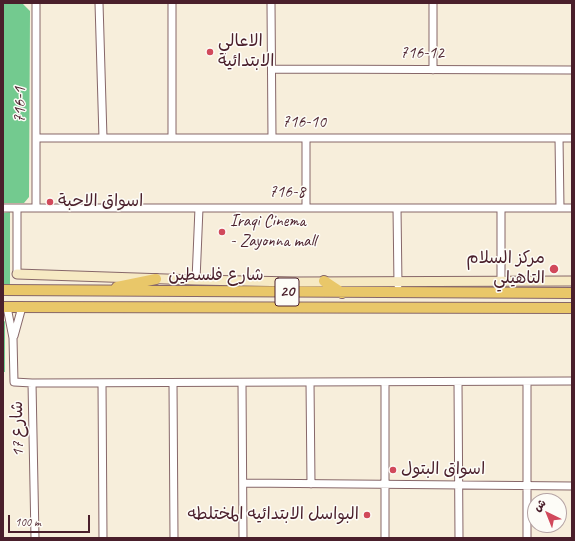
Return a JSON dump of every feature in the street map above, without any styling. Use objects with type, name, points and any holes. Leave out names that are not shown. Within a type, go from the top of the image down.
[{"type":"main road","points":[[104,291],[156,279]]},
{"type":"main road","points":[[324,282],[342,293]]},
{"type":"main road","name":"شارع فلسطين","points":[[3,290],[342,293],[572,293]]},
{"type":"main road","name":"شارع فلسطين","points":[[4,308],[572,308]]},
{"type":"street","name":"716-1","points":[[36,3],[36,208]]},
{"type":"street","points":[[99,3],[103,138]]},
{"type":"street","points":[[172,3],[172,138]]},
{"type":"street","points":[[271,3],[272,138]]},
{"type":"street","points":[[433,3],[434,70]]},
{"type":"street","name":"716-12","points":[[272,69],[572,70]]},
{"type":"street","name":"716-10","points":[[36,138],[572,138]]},
{"type":"street","points":[[306,138],[306,208]]},
{"type":"street","points":[[559,138],[560,208]]},
{"type":"street","name":"716-8","points":[[3,208],[572,208]]},
{"type":"street","points":[[17,208],[17,274],[156,279],[324,282],[398,280],[572,281]]},
{"type":"street","points":[[196,280],[199,208]]},
{"type":"street","points":[[397,208],[398,293]]},
{"type":"street","points":[[501,208],[501,293]]},
{"type":"street","name":"شارع 17","points":[[13,338],[22,307]]},
{"type":"street","name":"شارع 17","points":[[4,308],[13,338],[14,382],[32,383],[35,538]]},
{"type":"street","points":[[242,382],[243,538]]},
{"type":"street","points":[[310,382],[311,484]]},
{"type":"street","points":[[385,538],[386,382]]},
{"type":"street","points":[[458,382],[458,538]]},
{"type":"street","points":[[527,382],[527,538]]},
{"type":"street","points":[[32,383],[572,382]]},
{"type":"street","points":[[102,383],[103,538]]},
{"type":"street","points":[[173,383],[174,538]]},
{"type":"street","points":[[243,483],[572,486]]},
{"type":"green space","points":[[3,4],[23,4],[30,11],[29,197],[24,203],[3,203]]},
{"type":"green space","points":[[10,212],[10,287],[3,284],[3,213]]},
{"type":"green space","points":[[3,319],[5,322],[5,372],[3,372]]},
{"type":"place","name":"الاعالي الابتدائية","points":[[210,52]]},
{"type":"place","name":"اسواق الاحبة","points":[[50,202]]},
{"type":"place","name":"Iraqi Cinema - Zayonna mall","points":[[222,232]]},
{"type":"place","name":"مركز السلام التاهيلي","points":[[554,269]]},
{"type":"place","name":"اسواق البتول","points":[[393,470]]},
{"type":"place","name":"البواسل الابتدائيه المختلطه","points":[[367,515]]}]
